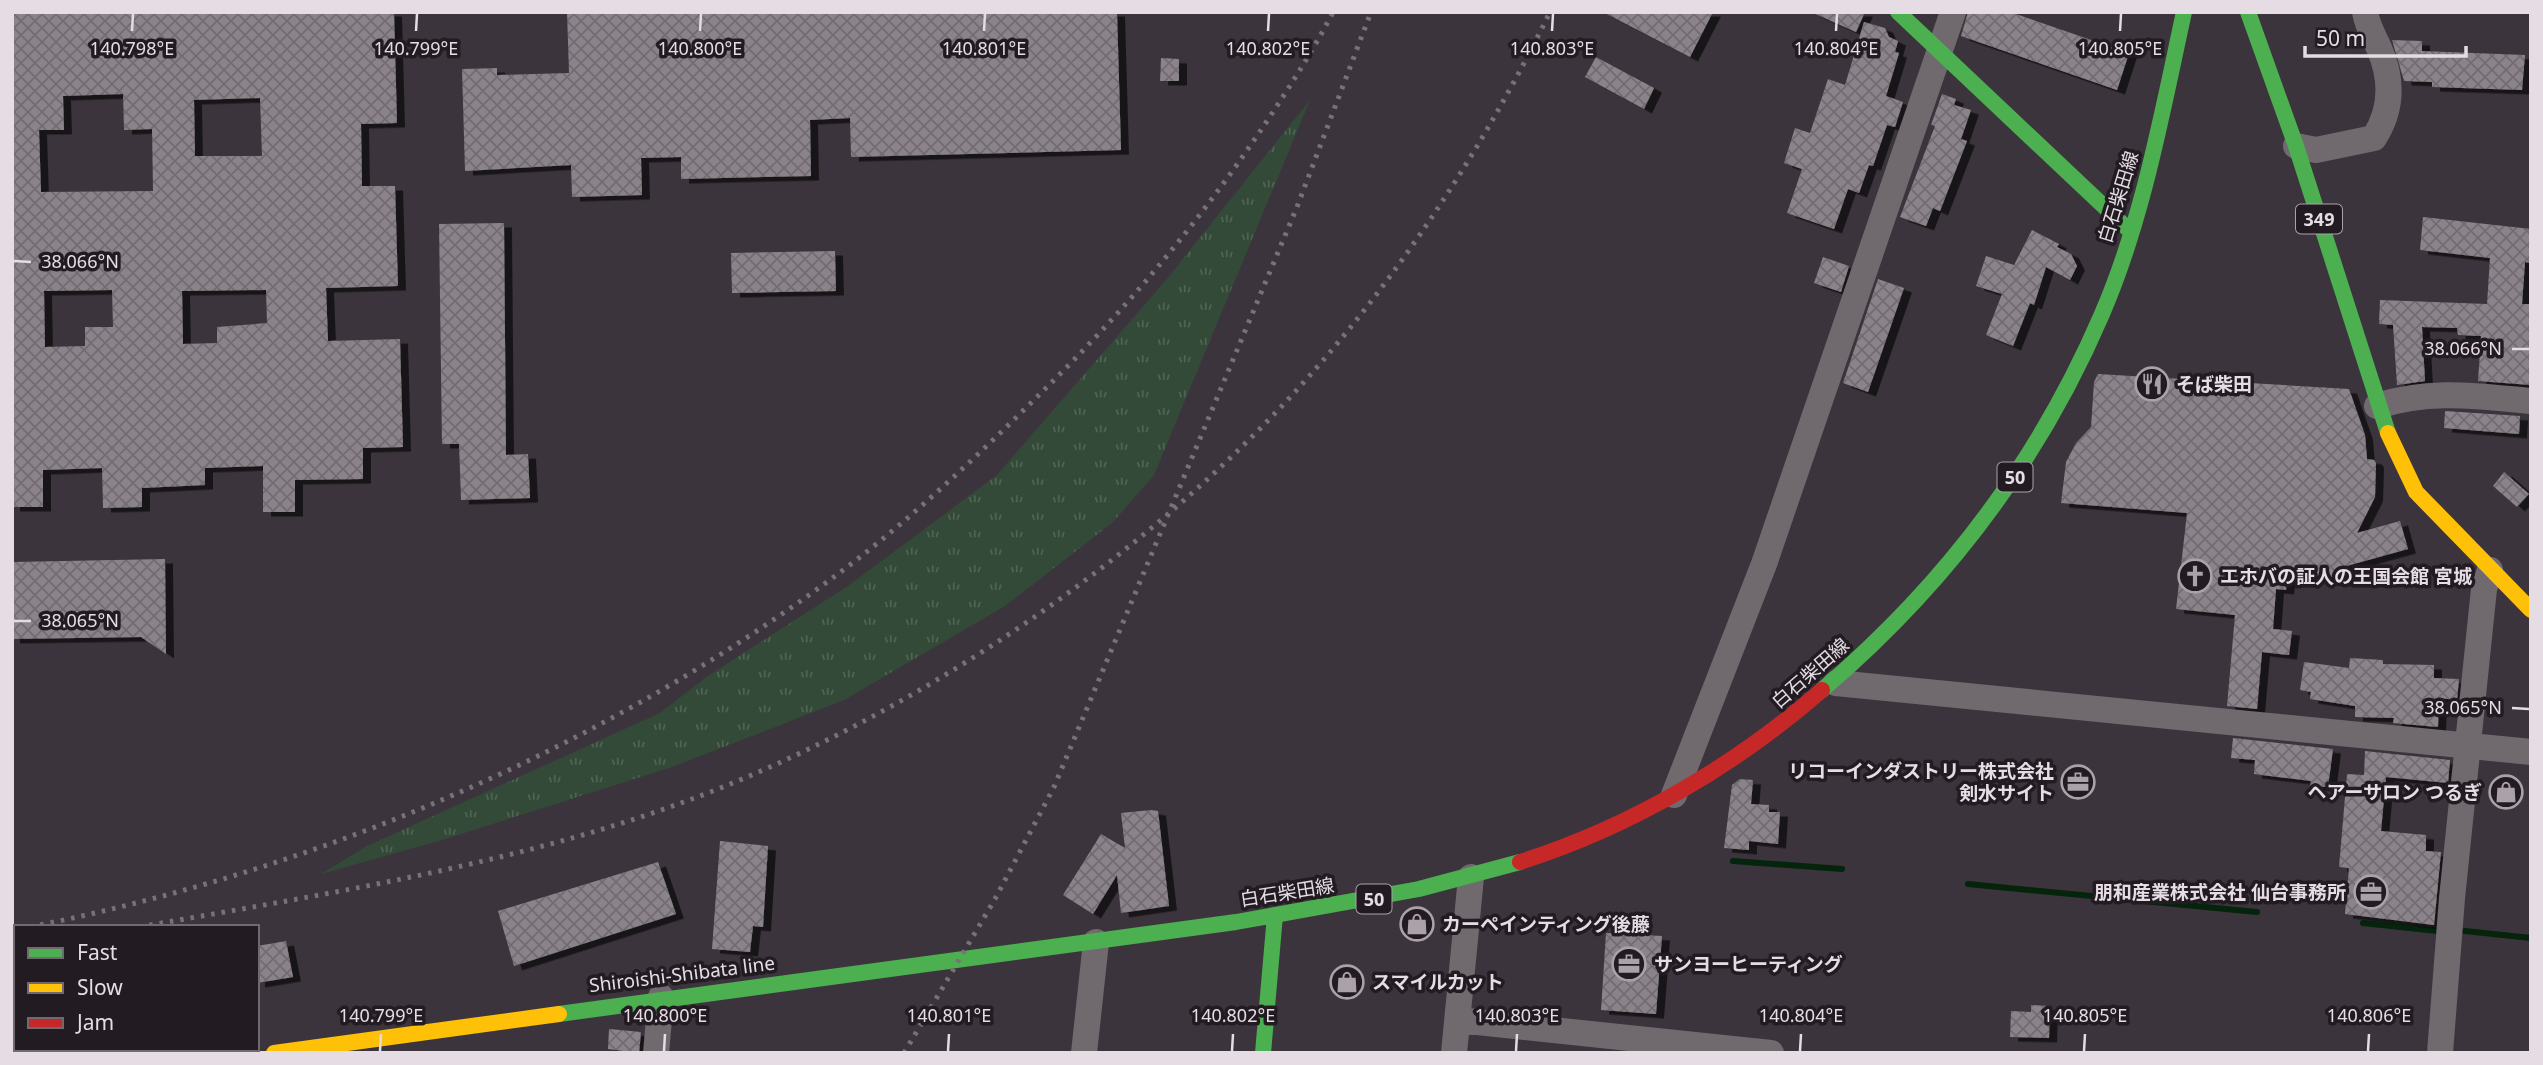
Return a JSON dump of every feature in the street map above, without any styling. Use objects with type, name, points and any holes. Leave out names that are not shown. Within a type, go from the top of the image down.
[{"type":"main road","points":[[1898,12],[2130,231]]},
{"type":"main road","name":"白石柴田線","points":[[1097,942],[1381,898],[1529,860],[1674,795],[1723,766],[1836,683],[1978,532],[2017,475],[2085,353],[2104,310],[2154,151],[2184,12]]},
{"type":"main road","name":"349","points":[[2240,15],[2253,34],[2296,146],[2377,407],[2396,455],[2416,492],[2531,610]]},
{"type":"main road","points":[[1263,1053],[1275,915]]},
{"type":"main road","name":"Shiroishi-Shibata line","points":[[274,1053],[424,1042],[662,997],[1097,942]]},
{"type":"street","points":[[1674,795],[1764,564],[1953,12]]},
{"type":"street","points":[[2296,146],[2316,150],[2374,138],[2382,125],[2390,104],[2381,52],[2365,12]]},
{"type":"street","points":[[2377,407],[2407,397],[2431,398],[2448,393],[2531,401]]},
{"type":"street","points":[[2440,1053],[2466,745],[2484,589],[2490,570]]},
{"type":"street","points":[[1836,683],[2531,752]]},
{"type":"street","points":[[1454,1053],[1471,877]]},
{"type":"street","points":[[1084,1053],[1097,942]]},
{"type":"street","points":[[656,1053],[662,997]]},
{"type":"street","points":[[1458,1020],[1771,1053]]},
{"type":"green space","points":[[1310,100],[1154,475],[1112,523],[1005,606],[844,700],[672,767],[442,840],[321,874],[367,846],[660,713],[708,676],[848,586],[997,475],[1166,280]]},
{"type":"building","points":[[12,12],[394,12],[397,123],[361,124],[362,186],[395,186],[398,286],[326,288],[328,341],[400,339],[403,447],[363,448],[363,479],[295,480],[295,512],[263,512],[263,466],[205,468],[205,485],[142,488],[142,507],[103,508],[102,468],[43,470],[43,507],[12,507]],"holes":[[[123,94],[124,130],[152,129],[153,191],[41,192],[39,130],[64,130],[63,96]],[[260,98],[262,156],[195,156],[194,100]],[[112,290],[113,327],[85,327],[85,346],[45,347],[44,291]],[[266,290],[267,323],[217,327],[217,343],[183,344],[182,291]]]},
{"type":"building","points":[[567,12],[1117,12],[1121,150],[851,157],[850,118],[810,120],[811,176],[681,179],[681,157],[641,158],[642,195],[572,197],[571,165],[465,171],[462,69],[497,68],[497,75],[569,73]]},
{"type":"building","points":[[1603,12],[1713,12],[1690,57]]},
{"type":"building","points":[[1811,12],[1865,12],[1856,32]]},
{"type":"building","points":[[1968,12],[2010,12],[2129,53],[2117,90],[1961,36]]},
{"type":"building","points":[[1864,22],[1885,28],[1889,37],[1898,41],[1895,52],[1899,53],[1886,96],[1903,102],[1895,127],[1887,125],[1873,166],[1869,165],[1859,193],[1848,189],[1834,229],[1787,213],[1802,169],[1784,163],[1795,128],[1810,133],[1828,79],[1845,85]]},
{"type":"building","points":[[2392,40],[2422,41],[2422,51],[2525,55],[2522,90],[2432,87],[2432,82],[2404,81]]},
{"type":"building","points":[[1596,57],[1654,88],[1644,109],[1585,77]]},
{"type":"building","points":[[1161,58],[1179,59],[1179,81],[1160,81]]},
{"type":"building","points":[[1942,94],[1956,99],[1954,105],[1971,110],[1961,139],[1967,141],[1940,211],[1933,208],[1926,226],[1900,217],[1935,126],[1931,125]]},
{"type":"building","points":[[2423,217],[2531,229],[2531,263],[2525,262],[2522,304],[2531,304],[2531,385],[2478,381],[2481,336],[2458,335],[2457,328],[2422,327],[2425,381],[2397,385],[2393,325],[2379,324],[2380,300],[2487,304],[2490,258],[2420,250]]},
{"type":"building","points":[[504,223],[506,455],[528,454],[530,498],[461,500],[459,444],[442,444],[439,224]]},
{"type":"building","points":[[2032,230],[2059,244],[2057,247],[2071,254],[2077,266],[2070,280],[2046,267],[2034,305],[2030,303],[2013,346],[1986,335],[2002,294],[1976,286],[1986,256],[2014,265]]},
{"type":"building","points":[[835,251],[836,291],[732,293],[731,253]]},
{"type":"building","points":[[1823,257],[1849,266],[1841,292],[1814,283]]},
{"type":"building","points":[[1878,279],[1904,288],[1868,392],[1843,383]]},
{"type":"building","points":[[2098,374],[2349,389],[2365,435],[2367,459],[2376,463],[2375,497],[2357,533],[2400,521],[2408,549],[2343,567],[2342,579],[2288,572],[2286,590],[2276,589],[2273,629],[2292,631],[2289,655],[2262,652],[2257,709],[2227,706],[2235,615],[2176,609],[2187,513],[2061,503],[2066,462],[2076,443],[2091,427],[2094,382]]},
{"type":"building","points":[[2445,411],[2520,416],[2519,434],[2444,428]]},
{"type":"building","points":[[2504,472],[2529,494],[2517,507],[2493,486]]},
{"type":"building","points":[[165,559],[166,654],[141,637],[12,639],[12,562]]},
{"type":"building","points":[[2350,658],[2383,660],[2383,664],[2434,665],[2434,678],[2459,679],[2457,700],[2439,698],[2438,727],[2393,723],[2394,718],[2355,717],[2355,706],[2310,699],[2311,692],[2300,690],[2304,662],[2349,668]]},
{"type":"building","points":[[2233,738],[2333,749],[2328,787],[2310,786],[2311,781],[2254,774],[2255,760],[2231,758]]},
{"type":"building","points":[[2365,751],[2450,760],[2448,783],[2386,777],[2381,831],[2426,835],[2426,851],[2441,852],[2434,925],[2345,914],[2349,868],[2339,867],[2347,774],[2364,775]]},
{"type":"building","points":[[1740,779],[1753,780],[1751,804],[1769,805],[1769,812],[1780,812],[1778,844],[1749,841],[1749,850],[1724,848],[1732,785]]},
{"type":"building","points":[[1158,811],[1169,906],[1121,913],[1117,875],[1093,914],[1063,895],[1101,834],[1125,848],[1121,813]]},
{"type":"building","points":[[720,841],[768,846],[763,927],[753,926],[750,952],[712,949]]},
{"type":"building","points":[[658,862],[676,914],[514,966],[498,911]]},
{"type":"building","points":[[1606,933],[1662,936],[1656,1014],[1601,1010]]},
{"type":"building","points":[[286,941],[293,977],[259,983],[259,946]]},
{"type":"building","points":[[2031,1005],[2050,1006],[2049,1038],[2010,1037],[2011,1011],[2031,1012]]},
{"type":"building","points":[[609,1029],[641,1032],[639,1053],[608,1049]]},
{"type":"waterway","points":[[1733,861],[1842,869]]},
{"type":"waterway","points":[[1968,884],[2257,912]]},
{"type":"waterway","points":[[2363,923],[2437,931]]},
{"type":"waterway","points":[[2465,931],[2531,938]]},
{"type":"railway","points":[[39,925],[136,903],[242,873],[345,838],[447,798],[547,752],[643,700],[737,644],[827,582],[886,536],[973,459],[1113,318],[1220,188],[1269,118],[1333,12]]},
{"type":"railway","points":[[904,1053],[995,899],[1054,787],[1297,207],[1371,12]]},
{"type":"railway","points":[[150,925],[413,877],[549,844],[681,803],[767,768],[854,727],[939,679],[1022,626],[1102,568],[1178,506],[1248,441],[1312,373],[1380,289],[1443,200],[1500,108],[1550,12]]},
{"type":"traffic: fast","points":[[1898,12],[2130,231]]},
{"type":"traffic: fast","points":[[1822,690],[1908,608],[1984,519],[2049,420],[2077,368],[2102,314],[2129,241],[2150,165],[2184,12]]},
{"type":"traffic: fast","points":[[2248,12],[2296,146],[2388,433]]},
{"type":"traffic: fast","points":[[559,1014],[1236,922],[1419,889],[1520,862]]},
{"type":"traffic: fast","points":[[1263,1053],[1275,915]]},
{"type":"traffic: slow","points":[[2388,433],[2416,492],[2531,610]]},
{"type":"traffic: slow","points":[[274,1053],[559,1014]]},
{"type":"traffic: jam","points":[[1520,862],[1601,831],[1680,791],[1754,744],[1822,690]]},
{"type":"place","name":"そば柴田","points":[[2152,384]]},
{"type":"place","name":"エホバの証人の王国会館 宮城","points":[[2195,576]]},
{"type":"place","name":"リコーインダストリー株式会社 剣水サイト","points":[[2078,782]]},
{"type":"place","name":"ヘアーサロン つるぎ","points":[[2506,792]]},
{"type":"place","name":"朋和産業株式会社 仙台事務所","points":[[2371,892]]},
{"type":"place","name":"カーペインティング後藤","points":[[1417,924]]},
{"type":"place","name":"サンヨーヒーティング","points":[[1629,964]]},
{"type":"place","name":"スマイルカット","points":[[1347,982]]}]
